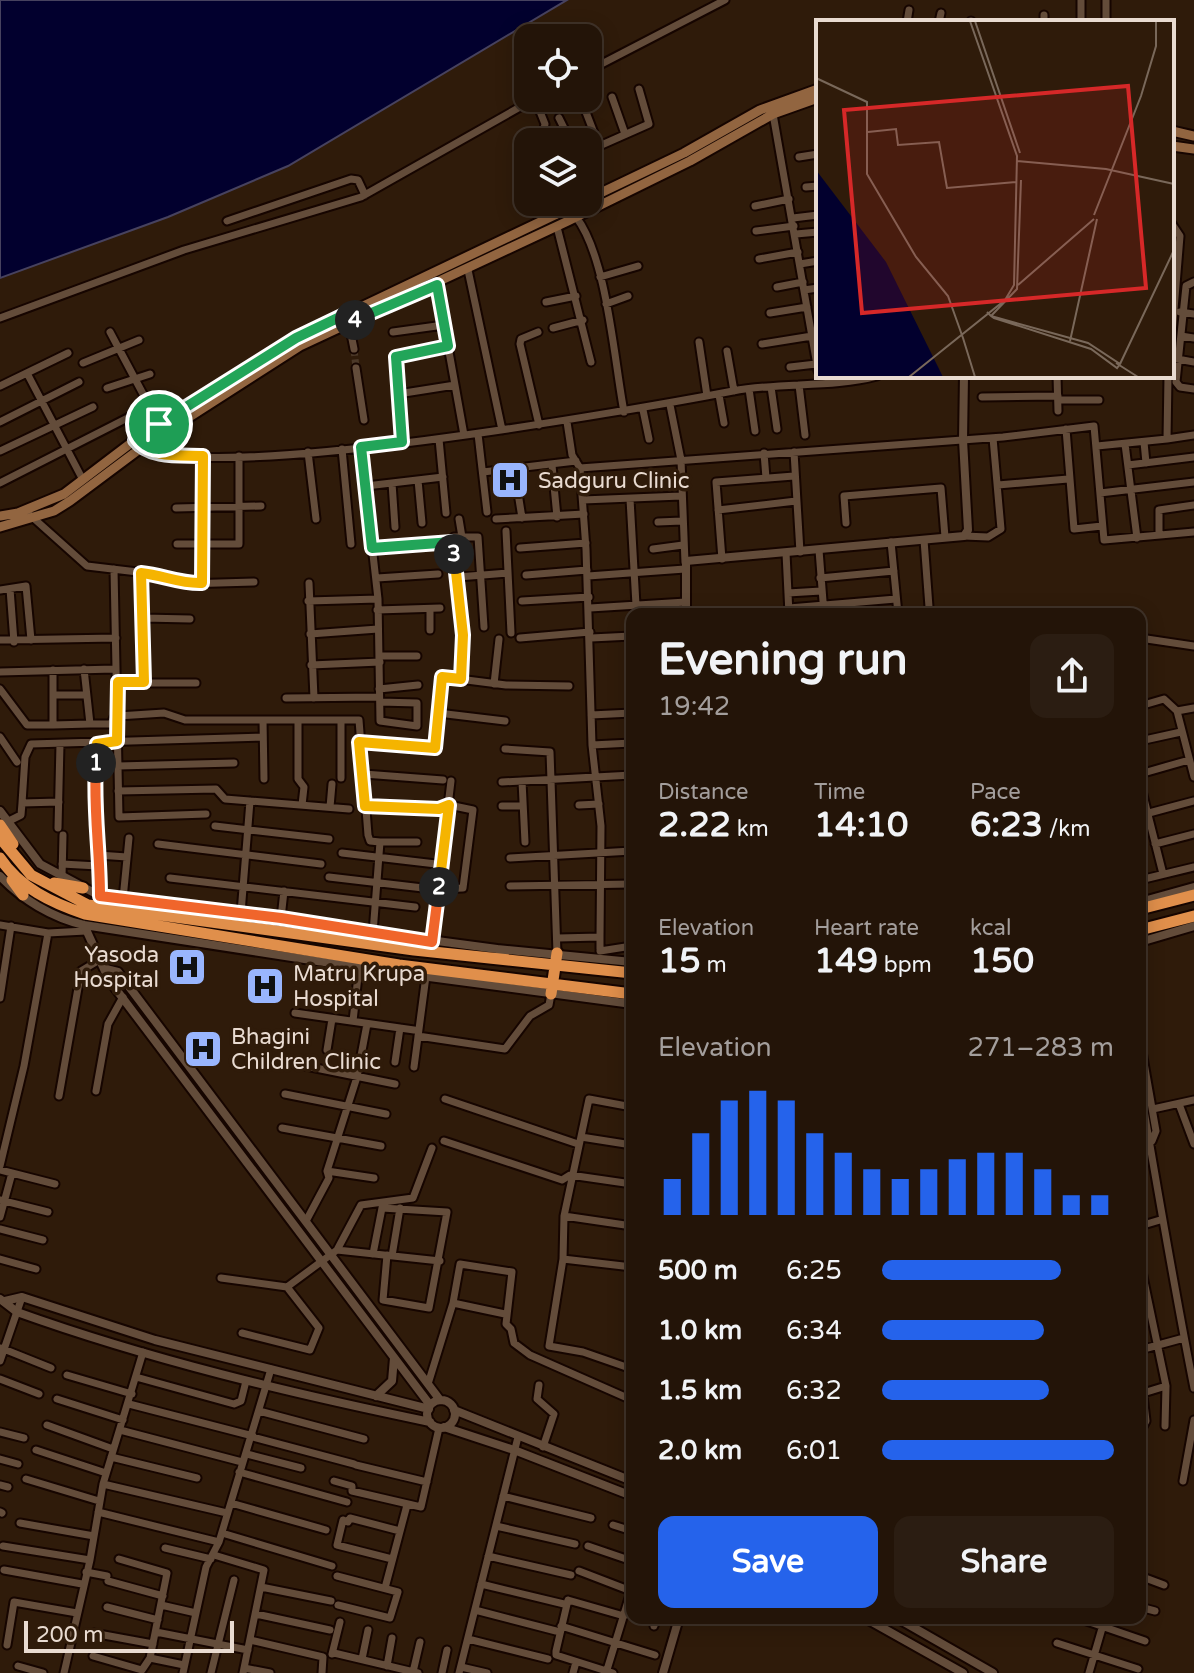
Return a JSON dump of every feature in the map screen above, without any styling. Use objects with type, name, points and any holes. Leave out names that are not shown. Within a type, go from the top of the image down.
[{"type":"highway","points":[[4,824],[28,865],[83,888]]},
{"type":"highway","points":[[0,838],[31,875],[88,905],[478,957],[556,959],[626,972]]},
{"type":"highway","points":[[0,858],[20,882],[55,904],[85,914],[495,978],[552,990],[626,994]]},
{"type":"highway","points":[[0,868],[21,891]]},
{"type":"highway","points":[[1146,907],[1194,895]]},
{"type":"highway","points":[[1146,928],[1194,916]]},
{"type":"highway","points":[[552,990],[556,959]]},
{"type":"highway","points":[[495,978],[508,988]]},
{"type":"main road","points":[[0,527],[70,501],[159,424],[296,338],[437,285],[576,217],[723,136],[786,97],[816,90]]},
{"type":"main road","points":[[602,192],[773,114],[816,99]]},
{"type":"main road","points":[[1174,131],[1194,136]]},
{"type":"main road","points":[[1174,146],[1194,149]]},
{"type":"main road","points":[[0,516],[30,514],[138,444],[348,318],[553,216]]},
{"type":"street","points":[[602,64],[725,0]]},
{"type":"street","points":[[907,20],[909,10]]},
{"type":"street","points":[[939,20],[941,13]]},
{"type":"street","points":[[602,145],[649,124],[639,89]]},
{"type":"street","points":[[612,97],[625,134]]},
{"type":"street","points":[[0,318],[184,250],[365,195],[514,110]]},
{"type":"street","points":[[773,114],[807,307],[814,322],[812,336],[816,361]]},
{"type":"street","points":[[559,118],[564,128]]},
{"type":"street","points":[[799,157],[816,154]]},
{"type":"street","points":[[227,221],[351,179],[358,180],[365,195]]},
{"type":"street","points":[[806,187],[816,186]]},
{"type":"street","points":[[755,206],[789,199]]},
{"type":"street","points":[[557,216],[591,362]]},
{"type":"street","points":[[756,231],[794,226],[816,216]]},
{"type":"street","points":[[576,217],[586,229],[600,277],[624,412]]},
{"type":"street","points":[[794,226],[816,232]]},
{"type":"street","points":[[1174,227],[1180,236],[1174,311],[1194,314]]},
{"type":"street","points":[[759,259],[798,252]]},
{"type":"street","points":[[800,264],[816,261]]},
{"type":"street","points":[[600,277],[638,266]]},
{"type":"street","points":[[468,270],[502,430]]},
{"type":"street","points":[[1194,282],[1186,286],[1181,336],[1175,358],[1178,385],[1194,389]]},
{"type":"street","points":[[437,285],[464,435]]},
{"type":"street","points":[[777,287],[816,288]]},
{"type":"street","points":[[546,302],[576,296]]},
{"type":"street","points":[[606,304],[628,296]]},
{"type":"street","points":[[770,313],[807,307]]},
{"type":"street","points":[[348,318],[354,349]]},
{"type":"street","points":[[553,328],[583,320]]},
{"type":"street","points":[[393,332],[444,325]]},
{"type":"street","points":[[110,332],[159,424]]},
{"type":"street","points":[[538,332],[521,339],[520,344],[539,425]]},
{"type":"street","points":[[762,344],[812,336]]},
{"type":"street","points":[[1181,336],[1194,338]]},
{"type":"street","points":[[83,363],[139,340]]},
{"type":"street","points":[[699,342],[707,396]]},
{"type":"street","points":[[402,442],[396,357],[448,346]]},
{"type":"street","points":[[727,351],[734,391]]},
{"type":"street","points":[[0,386],[68,353]]},
{"type":"street","points":[[1175,358],[1194,362]]},
{"type":"street","points":[[790,367],[816,374]]},
{"type":"street","points":[[356,368],[364,420]]},
{"type":"street","points":[[107,388],[150,374]]},
{"type":"street","points":[[28,375],[83,480]]},
{"type":"street","points":[[138,444],[157,453],[203,456],[342,449],[567,422],[734,391],[799,385],[816,375]]},
{"type":"street","points":[[964,378],[963,440],[968,530],[964,536]]},
{"type":"street","points":[[1057,378],[1058,411]]},
{"type":"street","points":[[1167,439],[1168,378]]},
{"type":"street","points":[[0,422],[79,382]]},
{"type":"street","points":[[398,394],[455,385]]},
{"type":"street","points":[[799,385],[805,435]]},
{"type":"street","points":[[771,387],[777,429]]},
{"type":"street","points":[[749,389],[755,431]]},
{"type":"street","points":[[719,395],[724,423]]},
{"type":"street","points":[[982,397],[1099,400]]},
{"type":"street","points":[[670,405],[681,460],[686,608]]},
{"type":"street","points":[[0,451],[93,407]]},
{"type":"street","points":[[0,483],[149,407]]},
{"type":"street","points":[[643,410],[649,439]]},
{"type":"street","points":[[567,422],[578,464],[586,543],[590,608],[591,749],[602,852],[600,953]]},
{"type":"street","points":[[483,472],[993,438],[1094,426],[1104,540],[1194,532]]},
{"type":"street","points":[[1066,429],[1074,529],[1102,526]]},
{"type":"street","points":[[478,434],[487,512]]},
{"type":"street","points":[[1097,446],[1194,435]]},
{"type":"street","points":[[526,575],[635,574],[722,559],[945,537],[988,537],[1001,529],[993,438]]},
{"type":"street","points":[[439,439],[446,513]]},
{"type":"street","points":[[1144,442],[1146,463]]},
{"type":"street","points":[[1125,444],[1137,538]]},
{"type":"street","points":[[286,698],[379,696],[417,703],[417,726],[382,723],[379,696],[377,578],[361,447]]},
{"type":"street","points":[[342,449],[351,544]]},
{"type":"street","points":[[308,452],[316,519]]},
{"type":"street","points":[[794,452],[800,552]]},
{"type":"street","points":[[764,453],[766,478]]},
{"type":"street","points":[[202,583],[203,456]]},
{"type":"street","points":[[177,544],[239,544],[239,456]]},
{"type":"street","points":[[1128,465],[1194,457]]},
{"type":"street","points":[[552,465],[557,517]]},
{"type":"street","points":[[514,468],[522,518]]},
{"type":"street","points":[[722,559],[716,482],[794,476]]},
{"type":"street","points":[[366,486],[443,477]]},
{"type":"street","points":[[998,485],[1068,479]]},
{"type":"street","points":[[418,480],[422,523]]},
{"type":"street","points":[[1100,493],[1194,482]]},
{"type":"street","points":[[392,483],[395,527]]},
{"type":"street","points":[[846,523],[844,496],[941,488],[945,537]]},
{"type":"street","points":[[583,500],[681,496]]},
{"type":"street","points":[[630,499],[636,605]]},
{"type":"street","points":[[718,510],[796,501]]},
{"type":"street","points":[[1159,535],[1159,510],[1194,505]]},
{"type":"street","points":[[176,508],[261,506]]},
{"type":"street","points":[[30,514],[87,566],[163,575],[184,584],[254,582]]},
{"type":"street","points":[[496,519],[584,514]]},
{"type":"street","points":[[459,519],[462,537]]},
{"type":"street","points":[[658,522],[682,521]]},
{"type":"street","points":[[506,531],[511,633]]},
{"type":"street","points":[[461,679],[463,635],[459,624],[458,577],[452,538],[478,537],[484,576],[484,627]]},
{"type":"street","points":[[924,540],[929,607]]},
{"type":"street","points":[[372,548],[452,542]]},
{"type":"street","points":[[891,542],[897,608]]},
{"type":"street","points":[[520,548],[586,543]]},
{"type":"street","points":[[653,549],[683,545]]},
{"type":"street","points":[[819,550],[824,608]]},
{"type":"street","points":[[786,553],[789,608]]},
{"type":"street","points":[[114,569],[120,817],[206,814]]},
{"type":"street","points":[[820,578],[894,571]]},
{"type":"street","points":[[141,573],[144,682]]},
{"type":"street","points":[[458,577],[508,573]]},
{"type":"street","points":[[377,578],[438,574]]},
{"type":"street","points":[[309,583],[314,698]]},
{"type":"street","points":[[0,590],[26,586],[31,640]]},
{"type":"street","points":[[10,589],[14,642]]},
{"type":"street","points":[[788,593],[821,591]]},
{"type":"street","points":[[522,601],[589,597]]},
{"type":"street","points":[[308,601],[378,599]]},
{"type":"street","points":[[831,608],[896,599]]},
{"type":"street","points":[[590,608],[686,602]]},
{"type":"street","points":[[377,610],[440,608]]},
{"type":"street","points":[[430,609],[430,630]]},
{"type":"street","points":[[143,618],[190,619]]},
{"type":"street","points":[[310,634],[378,629]]},
{"type":"street","points":[[520,638],[626,636]]},
{"type":"street","points":[[0,640],[116,638]]},
{"type":"street","points":[[494,684],[499,639]]},
{"type":"street","points":[[1146,639],[1194,646]]},
{"type":"street","points":[[2,697],[27,725],[111,724],[115,721],[114,654]]},
{"type":"street","points":[[311,665],[417,656]]},
{"type":"street","points":[[84,669],[86,695],[90,700],[90,724]]},
{"type":"street","points":[[0,672],[114,669]]},
{"type":"street","points":[[53,670],[53,725]]},
{"type":"street","points":[[359,742],[435,748],[442,677],[494,684],[569,686]]},
{"type":"street","points":[[118,682],[196,683]]},
{"type":"street","points":[[379,696],[418,685]]},
{"type":"street","points":[[53,695],[86,695]]},
{"type":"street","points":[[1146,704],[1164,699],[1177,711],[1181,732],[1191,753],[1194,777]]},
{"type":"street","points":[[1177,711],[1194,708]]},
{"type":"street","points":[[118,716],[164,713],[185,720],[359,720],[369,840],[417,842]]},
{"type":"street","points":[[438,713],[505,721]]},
{"type":"street","points":[[591,715],[626,713]]},
{"type":"street","points":[[263,720],[264,779]]},
{"type":"street","points":[[298,720],[298,779],[304,787],[302,805]]},
{"type":"street","points":[[341,720],[341,778]]},
{"type":"street","points":[[1146,740],[1181,732]]},
{"type":"street","points":[[0,737],[17,762]]},
{"type":"street","points":[[0,811],[4,824],[21,815],[28,746],[263,737]]},
{"type":"street","points":[[56,879],[62,864],[60,744]]},
{"type":"street","points":[[97,744],[94,808],[95,827],[99,832],[100,896]]},
{"type":"street","points":[[591,749],[626,744]]},
{"type":"street","points":[[505,749],[547,750],[558,938],[556,959]]},
{"type":"street","points":[[1146,772],[1191,753]]},
{"type":"street","points":[[118,766],[234,763]]},
{"type":"street","points":[[364,774],[447,781],[449,805],[432,942]]},
{"type":"street","points":[[502,782],[626,775]]},
{"type":"street","points":[[522,781],[525,842]]},
{"type":"street","points":[[330,807],[332,784]]},
{"type":"street","points":[[118,791],[216,789],[223,798],[349,809]]},
{"type":"street","points":[[241,913],[250,801]]},
{"type":"street","points":[[1146,820],[1194,801]]},
{"type":"street","points":[[22,803],[59,802]]},
{"type":"street","points":[[1146,803],[1163,874]]},
{"type":"street","points":[[579,805],[599,804]]},
{"type":"street","points":[[365,806],[439,809],[449,805],[470,808],[474,814],[463,888],[438,889]]},
{"type":"street","points":[[502,806],[523,806]]},
{"type":"street","points":[[215,826],[329,839]]},
{"type":"street","points":[[1155,844],[1194,834]]},
{"type":"street","points":[[123,899],[129,838]]},
{"type":"street","points":[[373,933],[380,842]]},
{"type":"street","points":[[158,844],[321,864]]},
{"type":"street","points":[[510,858],[626,851]]},
{"type":"street","points":[[342,853],[436,864]]},
{"type":"street","points":[[98,855],[127,857]]},
{"type":"street","points":[[62,864],[98,866]]},
{"type":"street","points":[[1146,878],[1194,867]]},
{"type":"street","points":[[0,876],[64,920],[85,928],[508,988],[552,990],[626,1003]]},
{"type":"street","points":[[329,877],[423,888]]},
{"type":"street","points":[[170,878],[415,907]]},
{"type":"street","points":[[510,886],[626,884]]},
{"type":"street","points":[[1146,900],[1194,887]]},
{"type":"street","points":[[83,888],[100,896],[281,918],[556,959],[626,947]]},
{"type":"street","points":[[281,918],[284,891]]},
{"type":"street","points":[[0,925],[48,933],[85,928]]},
{"type":"street","points":[[0,998],[11,926]]},
{"type":"street","points":[[1146,940],[1194,926]]},
{"type":"street","points":[[85,928],[109,980],[430,1407],[430,1422]]},
{"type":"street","points":[[48,933],[24,1066],[0,1168],[55,1184]]},
{"type":"street","points":[[558,938],[600,937]]},
{"type":"street","points":[[497,949],[508,960]]},
{"type":"street","points":[[600,953],[626,960]]},
{"type":"street","points":[[59,1096],[81,971],[101,959]]},
{"type":"street","points":[[353,1021],[359,967]]},
{"type":"street","points":[[106,969],[118,972],[306,1221],[334,1252],[440,1400],[449,1403],[454,1410],[626,1479]]},
{"type":"street","points":[[414,1067],[416,1033],[426,976]]},
{"type":"street","points":[[295,1013],[400,1028],[505,1049],[530,1016],[549,1005],[552,990]]},
{"type":"street","points":[[96,1091],[108,1024],[123,997]]},
{"type":"street","points":[[327,1050],[332,1019]]},
{"type":"street","points":[[306,1221],[329,1178],[327,1171],[357,1077],[367,1024]]},
{"type":"street","points":[[395,1062],[400,1028]]},
{"type":"street","points":[[286,1062],[395,1084]]},
{"type":"street","points":[[1146,1072],[1156,1131],[1152,1141],[1160,1220],[1194,1388]]},
{"type":"street","points":[[285,1094],[386,1114]]},
{"type":"street","points":[[445,1099],[580,1140],[626,1144]]},
{"type":"street","points":[[626,1106],[589,1099],[570,1175],[564,1216],[563,1259],[549,1346],[583,1352],[626,1367]]},
{"type":"street","points":[[1153,1109],[1194,1100]]},
{"type":"street","points":[[1179,1104],[1194,1144]]},
{"type":"street","points":[[282,1128],[381,1146]]},
{"type":"street","points":[[1146,1135],[1152,1141]]},
{"type":"street","points":[[444,1141],[562,1180],[570,1175],[626,1183]]},
{"type":"street","points":[[239,1152],[248,1144]]},
{"type":"street","points":[[287,1287],[334,1252],[361,1205],[413,1198],[432,1148]]},
{"type":"street","points":[[327,1171],[374,1178]]},
{"type":"street","points":[[0,1217],[2,1200],[12,1173]]},
{"type":"street","points":[[2,1200],[48,1212]]},
{"type":"street","points":[[373,1254],[381,1209],[400,1208],[447,1212],[429,1308],[383,1300],[400,1208]]},
{"type":"street","points":[[564,1216],[626,1225]]},
{"type":"street","points":[[1146,1224],[1160,1220]]},
{"type":"street","points":[[0,1229],[43,1240]]},
{"type":"street","points":[[334,1252],[440,1261]]},
{"type":"street","points":[[0,1259],[36,1269]]},
{"type":"street","points":[[563,1259],[626,1266]]},
{"type":"street","points":[[428,1384],[453,1303],[460,1264],[512,1272],[505,1314],[514,1343],[530,1355],[626,1397]]},
{"type":"street","points":[[221,1278],[287,1287],[319,1328],[310,1350],[242,1333]]},
{"type":"street","points":[[1146,1289],[1166,1386],[1165,1426]]},
{"type":"street","points":[[3,1300],[22,1297],[155,1340],[376,1396],[430,1407],[440,1400]]},
{"type":"street","points":[[0,1361],[22,1297]]},
{"type":"street","points":[[3,1300],[17,1312],[146,1354],[266,1386],[430,1422],[514,1450],[626,1494]]},
{"type":"street","points":[[453,1303],[505,1314]]},
{"type":"street","points":[[1146,1307],[1150,1306]]},
{"type":"street","points":[[1146,1348],[1184,1338]]},
{"type":"street","points":[[64,1673],[106,1473],[136,1377],[155,1340]]},
{"type":"street","points":[[2,1349],[51,1368]]},
{"type":"street","points":[[376,1396],[392,1381],[394,1358]]},
{"type":"street","points":[[150,1658],[184,1669],[206,1567],[220,1538],[242,1462],[253,1437],[271,1369]]},
{"type":"street","points":[[67,1375],[132,1394]]},
{"type":"street","points":[[136,1377],[234,1404],[241,1401],[246,1381]]},
{"type":"street","points":[[0,1379],[39,1394]]},
{"type":"street","points":[[539,1385],[537,1399],[554,1414],[543,1447]]},
{"type":"street","points":[[1146,1392],[1166,1386]]},
{"type":"street","points":[[57,1399],[123,1420]]},
{"type":"street","points":[[129,1404],[427,1482]]},
{"type":"street","points":[[334,1481],[352,1486],[352,1491],[421,1507],[442,1428],[454,1419],[454,1410]]},
{"type":"street","points":[[259,1411],[364,1439]]},
{"type":"street","points":[[1183,1481],[1194,1420]]},
{"type":"street","points":[[47,1425],[112,1453],[197,1478]]},
{"type":"street","points":[[120,1430],[242,1462]]},
{"type":"street","points":[[0,1432],[24,1438]]},
{"type":"street","points":[[487,1673],[460,1670],[518,1437]]},
{"type":"street","points":[[36,1450],[106,1473]]},
{"type":"street","points":[[247,1454],[301,1468]]},
{"type":"street","points":[[0,1459],[18,1464]]},
{"type":"street","points":[[239,1472],[347,1502]]},
{"type":"street","points":[[26,1479],[99,1501]]},
{"type":"street","points":[[103,1484],[227,1513]]},
{"type":"street","points":[[503,1496],[591,1518]]},
{"type":"street","points":[[231,1503],[326,1530]]},
{"type":"street","points":[[385,1588],[407,1505]]},
{"type":"street","points":[[98,1512],[332,1566]]},
{"type":"street","points":[[392,1559],[337,1545],[343,1520],[348,1522],[350,1518],[400,1531]]},
{"type":"street","points":[[20,1523],[94,1536]]},
{"type":"street","points":[[613,1525],[626,1529]]},
{"type":"street","points":[[496,1526],[575,1544]]},
{"type":"street","points":[[3,1546],[90,1560]]},
{"type":"street","points":[[588,1546],[626,1559]]},
{"type":"street","points":[[165,1548],[263,1568],[244,1670],[270,1673]]},
{"type":"street","points":[[488,1556],[571,1575]]},
{"type":"street","points":[[93,1656],[142,1670],[150,1658],[167,1573],[119,1559]]},
{"type":"street","points":[[4,1570],[82,1584]]},
{"type":"street","points":[[579,1571],[626,1588]]},
{"type":"street","points":[[86,1572],[163,1596]]},
{"type":"street","points":[[261,1587],[390,1618],[398,1592],[337,1576]]},
{"type":"street","points":[[1146,1578],[1164,1585]]},
{"type":"street","points":[[211,1673],[234,1580]]},
{"type":"street","points":[[481,1584],[564,1604]]},
{"type":"street","points":[[624,1616],[568,1600],[558,1629],[556,1655],[609,1672],[626,1610]]},
{"type":"street","points":[[7,1645],[14,1602],[77,1613]]},
{"type":"street","points":[[161,1605],[196,1613]]},
{"type":"street","points":[[107,1607],[158,1620]]},
{"type":"street","points":[[1146,1609],[1155,1611]]},
{"type":"street","points":[[475,1610],[615,1642],[655,1655]]},
{"type":"street","points":[[256,1614],[330,1630]]},
{"type":"street","points":[[250,1640],[325,1659],[334,1653],[340,1622]]},
{"type":"street","points":[[663,1673],[677,1624]]},
{"type":"street","points":[[876,1624],[963,1673]]},
{"type":"street","points":[[907,1624],[993,1673]]},
{"type":"street","points":[[1089,1673],[1103,1624]]},
{"type":"street","points":[[1108,1624],[1145,1641]]},
{"type":"street","points":[[365,1673],[368,1630]]},
{"type":"street","points":[[156,1632],[248,1650]]},
{"type":"street","points":[[93,1633],[153,1644]]},
{"type":"street","points":[[387,1666],[392,1638]]},
{"type":"street","points":[[468,1639],[548,1659]]},
{"type":"street","points":[[334,1653],[416,1672],[420,1642]]},
{"type":"street","points":[[1057,1643],[1138,1669]]},
{"type":"street","points":[[442,1673],[447,1650]]},
{"type":"street","points":[[324,1673],[325,1659]]},
{"type":"street","points":[[573,1673],[576,1662]]},
{"type":"street","points":[[18,1666],[43,1673]]},
{"type":"shaded area","points":[[0,0],[567,0],[527,24],[514,24],[514,32],[288,166],[168,217],[0,278]]},
{"type":"tunnel","points":[[354,349],[356,368]]},
{"type":"place","name":"Sadguru Clinic","points":[[510,480]]},
{"type":"place","name":"Yasoda Hospital","points":[[187,967]]},
{"type":"place","name":"Matru Krupa Hospital","points":[[265,986]]},
{"type":"place","name":"Bhagini Children Clinic","points":[[203,1049]]},
{"type":"route","points":[[437,285],[448,346],[396,357],[402,442],[361,447],[372,548],[452,542],[458,577],[459,624],[463,635],[461,679],[442,677],[435,748],[359,742],[365,806],[439,809],[449,805],[432,942],[281,918],[100,896],[99,832],[94,822],[97,744],[117,741],[118,682],[144,682],[141,573],[163,575],[184,584],[202,583],[203,456],[157,453],[141,448],[135,440],[159,424],[296,338],[346,314],[349,322],[437,285]]}]
